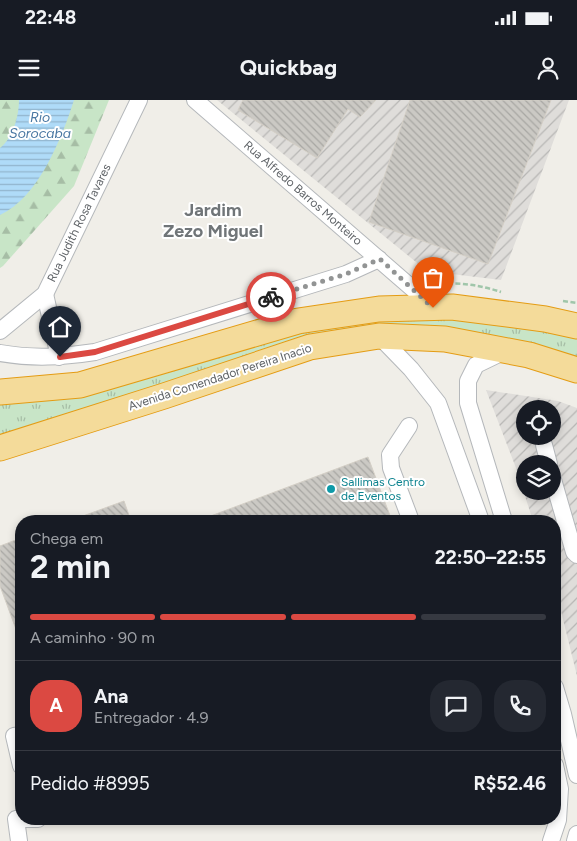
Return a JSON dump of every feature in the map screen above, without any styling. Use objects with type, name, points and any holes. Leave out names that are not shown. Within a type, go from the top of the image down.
[{"type":"highway","points":[[0,392],[80,385],[298,321],[379,309],[452,307],[545,319],[577,326]]},
{"type":"highway","name":"Avenida Comendador Pereira Inacio","points":[[0,448],[310,347],[379,336],[445,339],[517,353]]},
{"type":"highway","points":[[517,353],[577,370]]},
{"type":"highway","points":[[517,353],[577,377]]},
{"type":"street","name":"Rua Judith Rosa Tavares","points":[[0,332],[45,294],[139,100]]},
{"type":"street","name":"Rua Alfredo Barros Monteiro","points":[[196,100],[380,259],[433,308]]},
{"type":"street","points":[[0,354],[22,357],[60,357],[95,352],[346,274],[380,259]]},
{"type":"street","points":[[45,294],[60,357]]},
{"type":"street","points":[[379,336],[411,369],[438,402],[479,515]]},
{"type":"street","points":[[502,515],[468,403],[468,381],[476,365],[517,353]]},
{"type":"street","points":[[409,426],[390,455],[391,468],[409,515]]},
{"type":"street","points":[[544,445],[547,455]]},
{"type":"street","points":[[559,500],[574,552],[577,556]]},
{"type":"street","points":[[561,707],[577,774]]},
{"type":"street","points":[[17,825],[19,841]]},
{"type":"street","points":[[551,841],[556,825]]},
{"type":"street","points":[[575,841],[577,834]]},
{"type":"shaded area","points":[[217,100],[569,100],[501,280],[427,271]]},
{"type":"shaded area","points":[[486,390],[551,400],[516,400],[516,445],[561,445],[561,402],[577,408],[577,676],[561,611],[561,515],[531,515],[526,500],[561,500],[561,455],[516,455],[516,468]]},
{"type":"green space","points":[[0,100],[109,100],[74,186],[0,268]]},
{"type":"green space","points":[[437,315],[577,335],[577,360],[428,329],[0,437],[0,399],[297,329]]},
{"type":"water","name":"Rio Sorocaba","points":[[19,100],[74,100],[63,132],[37,181],[14,207],[0,215],[0,148],[12,133],[18,113]]},
{"type":"building","points":[[243,100],[376,100],[360,117],[348,109],[317,158],[238,110]]},
{"type":"building","points":[[410,100],[551,100],[488,264],[369,222]]},
{"type":"building","name":"Sallimas Centro de Eventos","points":[[368,457],[390,515],[213,515]]},
{"type":"building","points":[[124,501],[129,515],[86,515]]},
{"type":"building","points":[[15,540],[15,626],[0,586],[0,546]]},
{"type":"way so far","points":[[271,297],[346,274],[380,259],[433,308]]},
{"type":"place","name":"Sallimas Centro de Eventos","points":[[331,489]]},
{"type":"district","name":"Jardim Zezo Miguel","points":[[213,220]]},
{"type":"route","points":[[60,357],[95,352],[271,297]]}]
